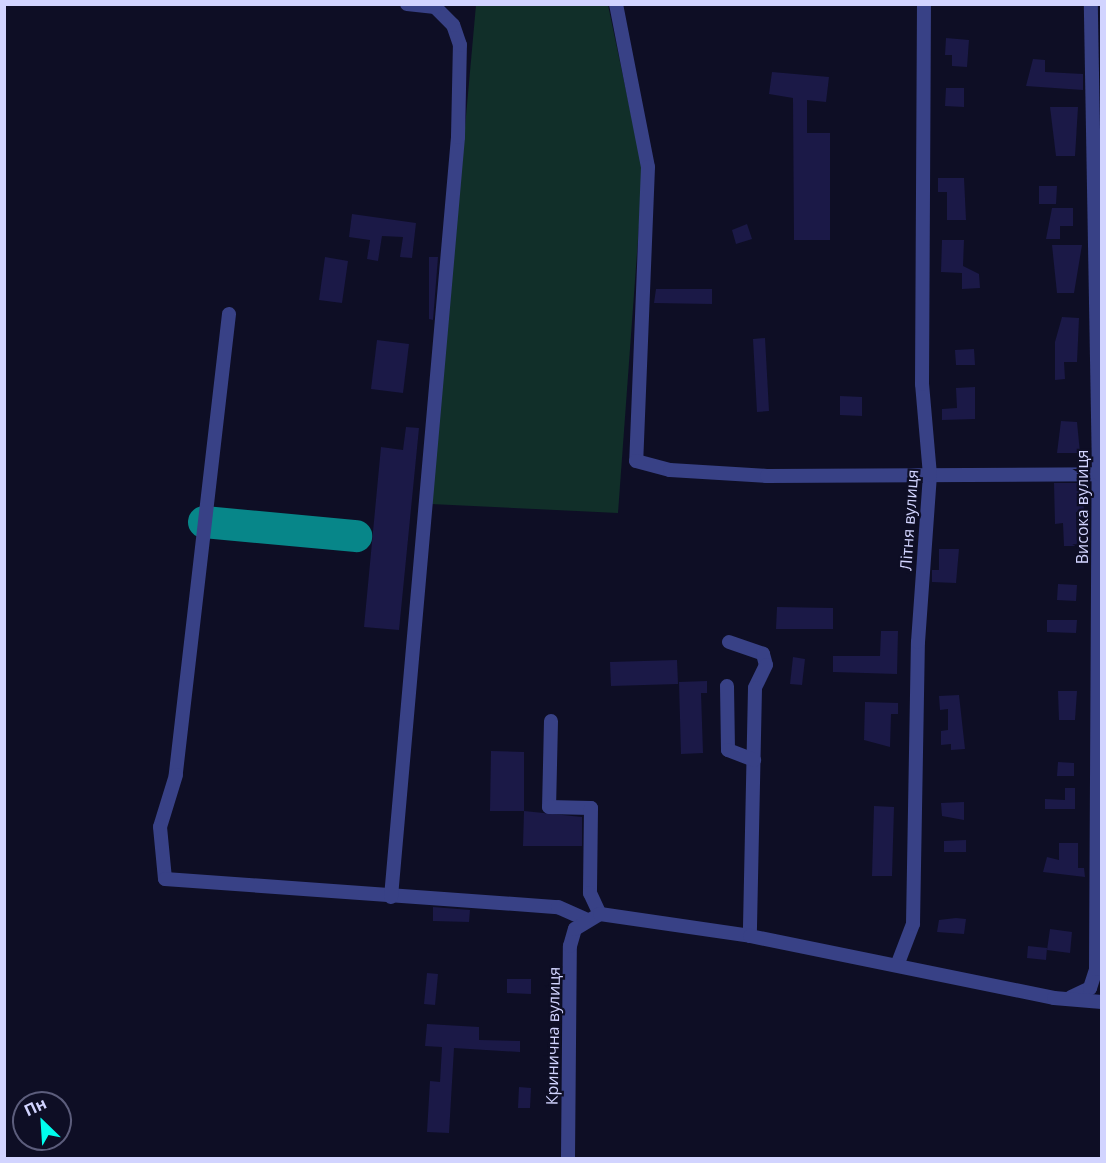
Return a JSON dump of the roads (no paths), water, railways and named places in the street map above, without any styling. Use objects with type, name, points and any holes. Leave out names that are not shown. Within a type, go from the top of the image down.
[{"type":"street","points":[[391,897],[458,136],[460,45],[453,25],[435,7],[407,4]]},
{"type":"street","points":[[616,4],[648,167],[636,460],[670,470],[767,476],[1100,474]]},
{"type":"street","name":"Літня вулиця","points":[[898,963],[913,924],[918,642],[930,475],[922,384],[924,4]]},
{"type":"street","name":"Висока вулиця","points":[[1071,997],[1090,988],[1096,969],[1100,474],[1098,135],[1092,4]]},
{"type":"street","points":[[229,314],[176,774],[160,827],[165,879],[391,897],[558,907],[587,920],[600,914],[750,936],[1101,1002]]},
{"type":"street","points":[[729,642],[763,654],[766,665],[755,688],[750,936]]},
{"type":"street","points":[[727,686],[728,750],[754,760]]},
{"type":"street","points":[[551,721],[549,807],[591,808],[590,893],[600,914]]},
{"type":"street","name":"Кринична вулиця","points":[[568,1158],[570,946],[575,929],[587,920]]}]
